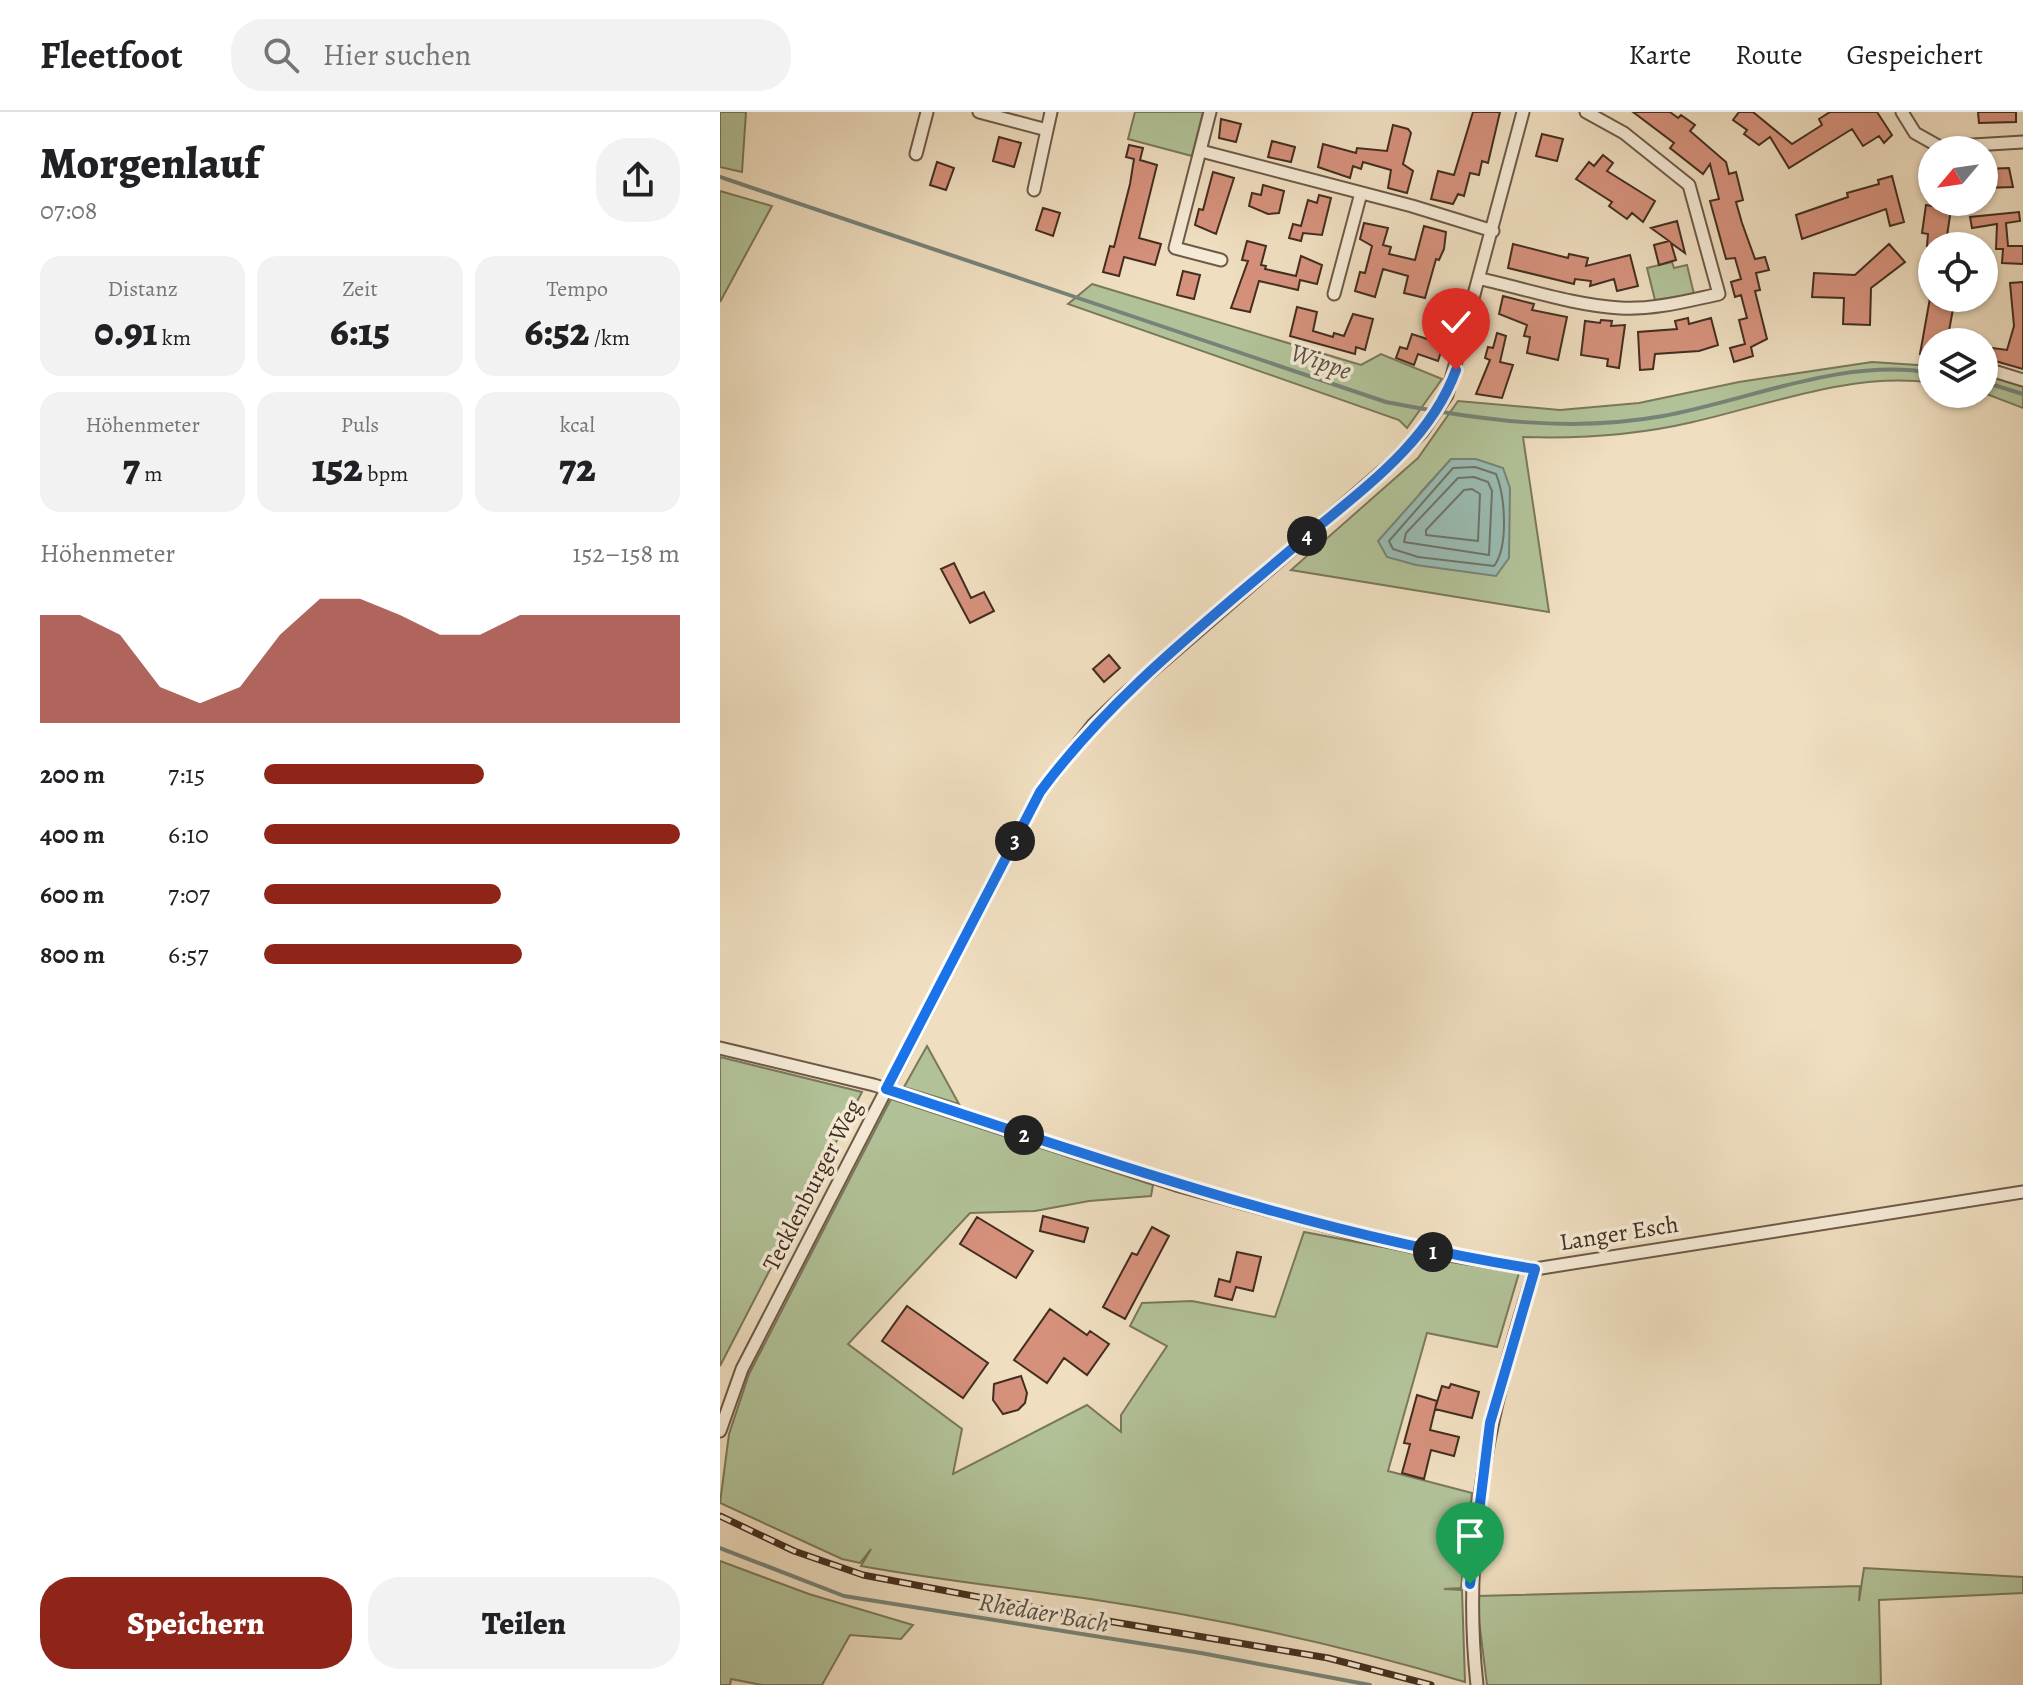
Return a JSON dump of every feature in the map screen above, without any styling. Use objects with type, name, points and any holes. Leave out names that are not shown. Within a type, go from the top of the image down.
[{"type":"street","points":[[916,154],[927,112]]},
{"type":"street","points":[[979,112],[1047,130]]},
{"type":"street","points":[[1034,190],[1051,112]]},
{"type":"street","points":[[1210,112],[1175,248],[1221,260]]},
{"type":"street","name":"Tecklenburger Weg","points":[[720,1431],[742,1369],[1040,792],[1063,761],[1125,694],[1392,463],[1422,432],[1447,395],[1481,279],[1523,112]]},
{"type":"street","points":[[1481,279],[1580,302],[1621,308],[1672,305],[1719,294],[1689,185],[1624,133],[1586,112]]},
{"type":"street","points":[[1902,112],[1915,133],[1927,143],[1940,147],[2023,142]]},
{"type":"street","points":[[1201,151],[1493,231]]},
{"type":"street","points":[[1334,294],[1361,193]]},
{"type":"street","points":[[1998,372],[2023,380]]},
{"type":"street","name":"Langer Esch","points":[[720,1048],[886,1089],[1191,1189],[1433,1252],[1535,1269],[2023,1192]]},
{"type":"street","points":[[1477,1685],[1470,1584],[1490,1423],[1535,1269]]},
{"type":"green space","points":[[720,112],[746,112],[742,172],[720,167]]},
{"type":"green space","points":[[1135,112],[1203,112],[1192,156],[1128,139]]},
{"type":"green space","points":[[720,191],[772,206],[720,302]]},
{"type":"green space","points":[[1672,262],[1674,268],[1687,265],[1694,294],[1655,300],[1647,268]]},
{"type":"green space","points":[[1092,284],[1361,365],[1381,354],[1442,379],[1407,428],[1399,420],[1068,304]]},
{"type":"green space","points":[[1872,362],[1918,365],[1918,382],[1842,386],[1693,422],[1630,433],[1523,437],[1549,612],[1291,570],[1418,458],[1458,401],[1560,410],[1639,403],[1739,382]],"holes":[[[1451,459],[1502,468],[1422,491]]]},
{"type":"green space","points":[[1998,378],[2023,385],[2023,408],[1998,398]]},
{"type":"green space","points":[[927,1046],[959,1104],[904,1087]]},
{"type":"green space","points":[[720,1057],[862,1092],[720,1366]]},
{"type":"green space","points":[[891,1099],[1153,1185],[1151,1196],[1089,1201],[1035,1211],[970,1213],[848,1344],[962,1429],[953,1474],[1087,1405],[1121,1432],[1121,1415],[1167,1346],[1130,1326],[1142,1303],[1192,1301],[1275,1317],[1304,1232],[1519,1273],[1497,1347],[1427,1333],[1388,1471],[1472,1493],[1461,1588],[1444,1589],[1462,1590],[1465,1682],[1326,1644],[1232,1624],[1090,1599],[861,1566],[871,1549],[860,1563],[842,1559],[720,1503],[729,1434],[749,1374]]},
{"type":"green space","points":[[720,1561],[809,1594],[913,1625],[901,1639],[850,1635],[822,1685],[762,1685],[731,1679],[730,1685],[720,1685]]},
{"type":"green space","points":[[1864,1568],[2023,1577],[2023,1593],[1879,1600],[1881,1685],[1487,1685],[1476,1596],[1860,1586],[1859,1601]]},
{"type":"water","points":[[1451,459],[1476,459],[1503,468],[1510,488],[1509,558],[1496,576],[1416,565],[1387,557],[1378,541]]},
{"type":"building","points":[[1473,112],[1500,112],[1488,163],[1482,161],[1479,175],[1470,173],[1464,196],[1458,194],[1453,204],[1431,199],[1438,171],[1454,175]]},
{"type":"building","points":[[1633,112],[1670,112],[1678,118],[1681,115],[1695,125],[1690,131],[1726,162],[1729,174],[1736,172],[1743,200],[1736,202],[1742,223],[1755,259],[1765,257],[1769,270],[1756,273],[1760,290],[1755,291],[1767,339],[1751,347],[1753,356],[1734,362],[1730,348],[1745,344],[1739,320],[1747,318],[1741,295],[1735,297],[1731,282],[1741,279],[1735,258],[1726,259],[1710,201],[1719,199],[1710,164],[1703,174],[1670,148],[1674,143]]},
{"type":"building","points":[[1739,112],[1753,112],[1792,144],[1822,125],[1819,119],[1830,112],[1877,112],[1892,135],[1884,143],[1879,136],[1863,146],[1852,129],[1789,168],[1770,137],[1759,145],[1744,134],[1747,130],[1733,120]]},
{"type":"building","points":[[1978,112],[2016,112],[2016,122],[1979,123]]},
{"type":"building","points":[[1221,119],[1241,124],[1236,142],[1219,138]]},
{"type":"building","points":[[1393,125],[1408,129],[1411,133],[1403,164],[1413,171],[1407,193],[1388,188],[1391,170],[1363,162],[1361,169],[1353,166],[1350,178],[1318,167],[1323,144],[1356,153],[1357,148],[1387,151]]},
{"type":"building","points":[[1542,134],[1563,139],[1557,161],[1536,156]]},
{"type":"building","points":[[999,137],[1021,143],[1014,167],[993,161]]},
{"type":"building","points":[[1272,141],[1295,147],[1291,162],[1268,157]]},
{"type":"building","points":[[1129,145],[1143,148],[1140,160],[1157,165],[1139,238],[1161,244],[1155,265],[1124,257],[1119,276],[1103,272],[1110,246],[1114,247],[1130,184],[1134,159],[1126,157]]},
{"type":"building","points":[[1603,155],[1613,163],[1607,171],[1655,201],[1643,222],[1632,213],[1627,219],[1609,206],[1612,202],[1576,179],[1589,162],[1594,166]]},
{"type":"building","points":[[937,162],[954,168],[946,190],[930,185]]},
{"type":"building","points":[[1998,168],[2009,168],[2013,187],[1998,188]]},
{"type":"building","points":[[1213,172],[1234,178],[1216,234],[1195,225],[1199,209],[1203,210]]},
{"type":"building","points":[[1892,176],[1904,222],[1890,226],[1886,209],[1802,239],[1796,215],[1848,197],[1847,193],[1879,184],[1878,180]]},
{"type":"building","points":[[1263,185],[1284,191],[1279,213],[1268,214],[1249,206],[1252,193],[1261,195]]},
{"type":"building","points":[[1319,195],[1331,198],[1322,235],[1303,233],[1301,241],[1289,238],[1293,224],[1301,226],[1308,200],[1317,203]]},
{"type":"building","points":[[1043,208],[1060,213],[1053,236],[1036,230]]},
{"type":"building","points":[[2019,212],[2020,221],[2006,223],[2008,246],[2023,246],[2023,264],[2002,263],[2003,249],[1998,249],[1997,224],[1972,228],[1970,217]]},
{"type":"building","points":[[1924,216],[1950,216],[1948,232],[1922,232]]},
{"type":"building","points":[[1677,221],[1685,253],[1671,243],[1676,260],[1659,265],[1654,245],[1669,241],[1651,228]]},
{"type":"building","points":[[1364,223],[1388,228],[1383,245],[1391,247],[1389,254],[1415,260],[1424,226],[1446,232],[1444,249],[1439,260],[1436,259],[1425,298],[1404,293],[1408,276],[1383,269],[1375,297],[1355,291],[1360,272],[1365,273],[1372,246],[1360,239]]},
{"type":"building","points":[[1247,241],[1266,246],[1261,265],[1266,266],[1265,269],[1296,276],[1301,256],[1322,265],[1317,284],[1300,280],[1298,290],[1259,281],[1250,312],[1231,308],[1248,261],[1242,260]]},
{"type":"building","points":[[1513,244],[1568,258],[1569,254],[1588,258],[1586,266],[1630,255],[1638,286],[1617,291],[1614,279],[1590,286],[1591,281],[1575,279],[1574,284],[1508,268]]},
{"type":"building","points":[[1889,244],[1905,262],[1871,288],[1870,325],[1843,324],[1844,298],[1812,297],[1814,273],[1855,275]]},
{"type":"building","points":[[1183,271],[1200,275],[1194,299],[1177,295]]},
{"type":"building","points":[[2023,282],[2023,369],[1998,362],[1998,349],[2007,350],[2014,326],[2010,283]]},
{"type":"building","points":[[1503,296],[1534,304],[1532,310],[1567,317],[1558,360],[1527,353],[1530,337],[1524,336],[1527,325],[1499,314]]},
{"type":"building","points":[[1297,307],[1317,312],[1313,331],[1333,337],[1334,333],[1344,336],[1353,314],[1373,319],[1365,350],[1356,347],[1355,354],[1290,336]]},
{"type":"building","points":[[1928,312],[1952,312],[1950,328],[1925,328]]},
{"type":"building","points":[[1688,318],[1689,324],[1711,318],[1718,345],[1699,351],[1655,354],[1653,369],[1640,370],[1638,332],[1677,329],[1675,321]]},
{"type":"building","points":[[1601,320],[1612,321],[1611,326],[1625,325],[1619,368],[1607,366],[1608,359],[1581,355],[1585,321],[1600,323]]},
{"type":"building","points":[[1429,333],[1445,339],[1438,361],[1418,354],[1414,365],[1396,358],[1400,347],[1407,349],[1412,334],[1427,339]]},
{"type":"building","points":[[1497,333],[1506,336],[1500,362],[1513,365],[1502,398],[1476,394],[1490,360],[1485,358],[1488,347],[1493,348]]},
{"type":"building","points":[[954,563],[971,598],[984,592],[994,611],[970,623],[941,569]]},
{"type":"building","points":[[1109,655],[1120,668],[1104,682],[1093,669]]},
{"type":"building","points":[[1043,1216],[1088,1228],[1084,1242],[1040,1231]]},
{"type":"building","points":[[977,1217],[1033,1251],[1016,1278],[960,1244]]},
{"type":"building","points":[[1152,1227],[1169,1236],[1125,1319],[1103,1307],[1132,1253],[1137,1255]]},
{"type":"building","points":[[1237,1252],[1261,1257],[1253,1291],[1236,1287],[1232,1300],[1215,1296],[1219,1279],[1230,1282]]},
{"type":"building","points":[[907,1306],[988,1363],[963,1398],[882,1341]]},
{"type":"building","points":[[1050,1309],[1087,1335],[1090,1331],[1109,1344],[1087,1375],[1064,1358],[1047,1383],[1014,1360]]},
{"type":"building","points":[[1021,1376],[1027,1393],[1025,1403],[1018,1410],[1003,1414],[993,1400],[994,1384]]},
{"type":"building","points":[[1451,1384],[1479,1392],[1472,1418],[1435,1409],[1442,1386],[1449,1388]]},
{"type":"building","points":[[1417,1395],[1437,1401],[1430,1430],[1459,1437],[1454,1456],[1431,1450],[1424,1479],[1402,1473],[1410,1444],[1404,1443]]},
{"type":"waterway","name":"Wippe","points":[[720,177],[1386,402],[1455,414],[1559,424],[1628,421],[1696,409],[1831,375],[1865,371],[1918,372]]},
{"type":"waterway","name":"Wippe","points":[[1998,386],[2023,394]]},
{"type":"waterway","name":"Rhedaer Bach","points":[[720,1548],[844,1596],[1201,1653],[1370,1685]]},
{"type":"railway","points":[[720,1516],[794,1551],[863,1575],[1078,1616],[1328,1658],[1431,1685]]},
{"type":"route","points":[[1456,370],[1447,395],[1434,416],[1392,463],[1125,694],[1093,725],[1063,761],[1040,792],[886,1089],[1176,1185],[1356,1234],[1449,1255],[1535,1269],[1490,1423],[1470,1584]]}]
